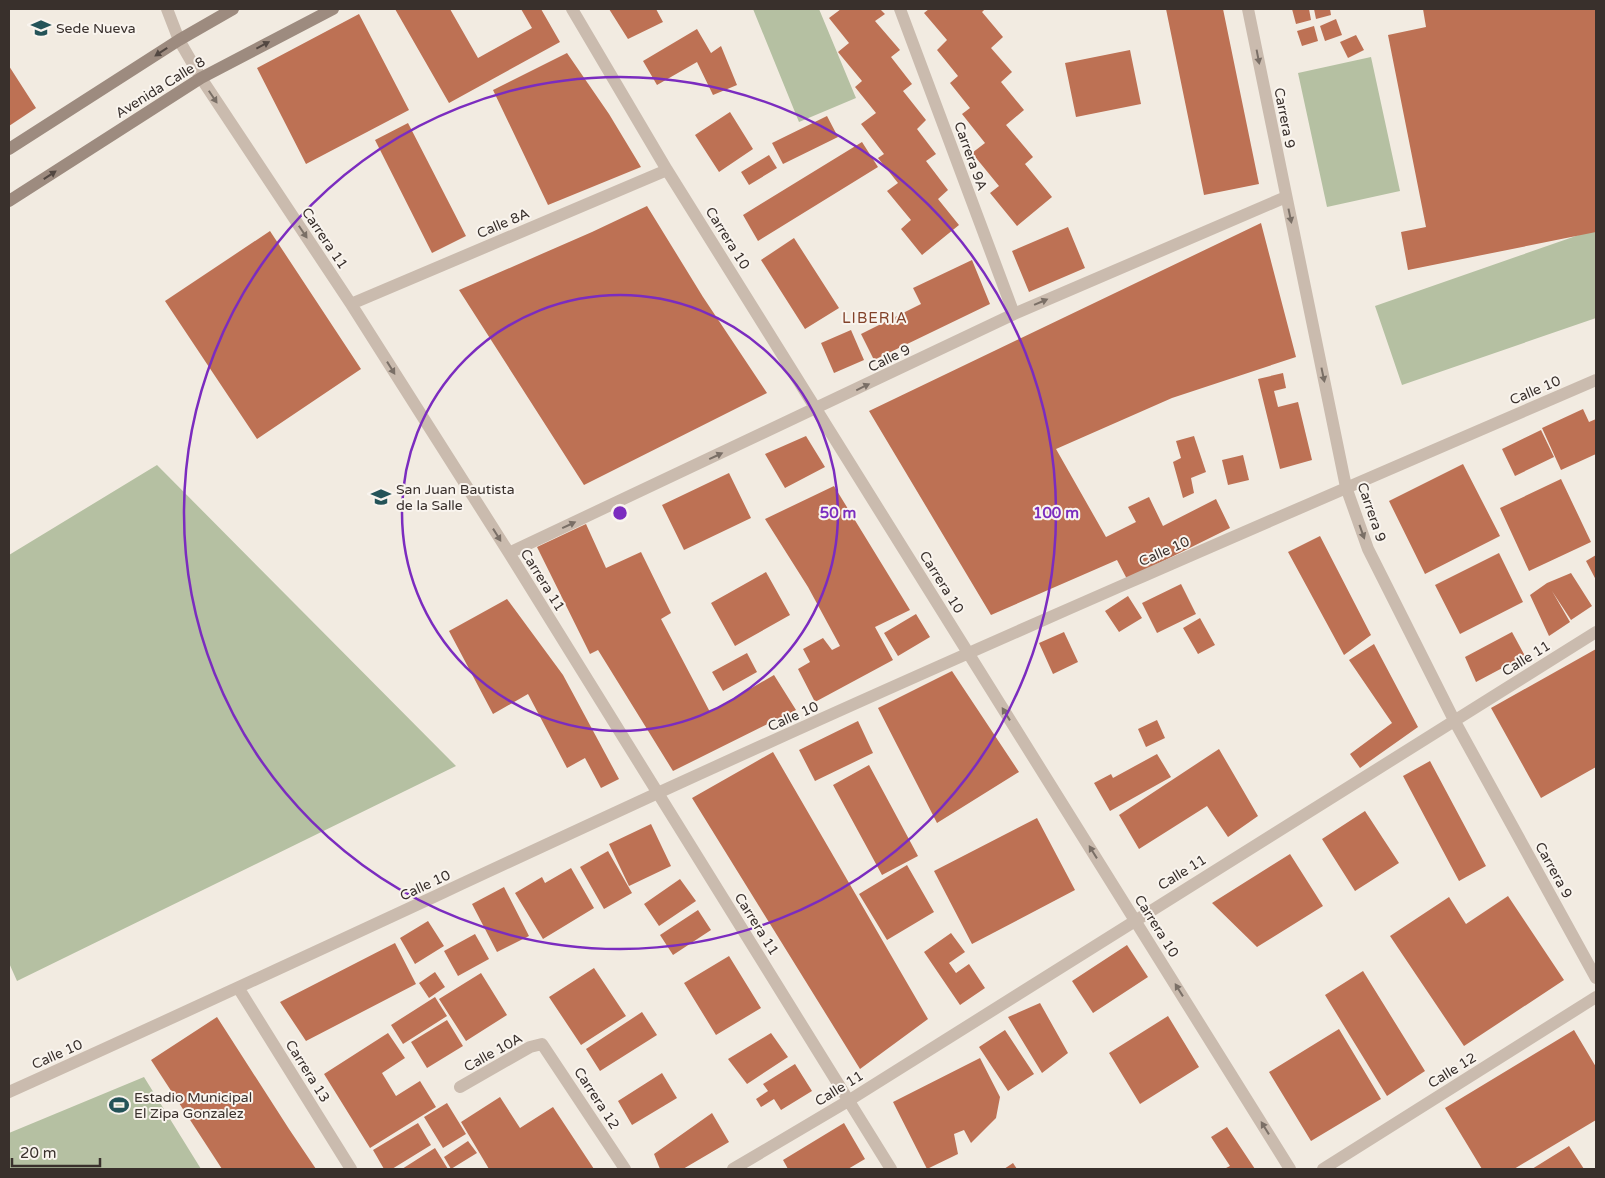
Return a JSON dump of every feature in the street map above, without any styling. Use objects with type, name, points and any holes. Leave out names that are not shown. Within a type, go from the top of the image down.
[{"type":"main road","name":"Avenida Calle 8","points":[[9,149],[179,40],[233,9]]},
{"type":"main road","name":"Avenida Calle 8","points":[[9,201],[201,78],[332,9]]},
{"type":"street","name":"Carrera 11","points":[[167,9],[179,40],[201,78],[351,304],[659,793],[891,1169]]},
{"type":"street","name":"Carrera 10","points":[[572,9],[667,170],[818,408],[968,654],[1290,1169]]},
{"type":"street","name":"Carrera 9A","points":[[900,9],[1014,314]]},
{"type":"street","name":"Carrera 9","points":[[1248,9],[1346,488],[1368,549],[1454,720],[1596,978]]},
{"type":"street","name":"Calle 8A","points":[[351,304],[667,170]]},
{"type":"street","name":"Calle 9","points":[[508,553],[1014,314],[1286,197]]},
{"type":"street","name":"Calle 10","points":[[9,1092],[240,989],[659,793],[968,654],[1596,380]]},
{"type":"street","name":"Calle 11","points":[[733,1169],[848,1101],[1135,919],[1596,632]]},
{"type":"street","name":"Carrera 13","points":[[240,989],[351,1169]]},
{"type":"street","name":"Calle 12","points":[[1323,1169],[1596,997]]},
{"type":"street","name":"Calle 10A","points":[[460,1087],[530,1047],[542,1044]]},
{"type":"street","name":"Carrera 12","points":[[542,1044],[625,1169]]},
{"type":"green space","points":[[753,9],[819,9],[856,98],[799,122]]},
{"type":"green space","points":[[1371,57],[1400,191],[1327,207],[1298,73]]},
{"type":"green space","points":[[1596,229],[1596,318],[1402,385],[1375,306]]},
{"type":"green space","points":[[157,465],[456,766],[17,981],[9,963],[9,555]]},
{"type":"green space","name":"Estadio Municipal El Zipa Gonzalez","points":[[144,1077],[201,1169],[9,1169],[9,1133]]},
{"type":"building","points":[[395,9],[450,9],[478,58],[532,28],[521,9],[541,9],[560,42],[449,103]]},
{"type":"building","points":[[609,9],[656,9],[663,22],[628,39]]},
{"type":"building","points":[[841,9],[880,9],[885,14],[875,21],[900,50],[891,57],[912,84],[903,91],[926,120],[917,129],[936,154],[926,161],[948,190],[938,199],[959,225],[922,255],[901,229],[911,220],[887,191],[898,183],[878,158],[884,154],[861,124],[876,113],[855,87],[862,81],[838,52],[849,43],[829,18]]},
{"type":"building","points":[[929,9],[985,9],[982,12],[1003,37],[991,48],[1012,72],[1001,82],[1024,110],[1006,125],[1033,157],[1025,164],[1052,197],[1017,226],[990,193],[999,186],[972,153],[985,143],[962,114],[970,108],[950,83],[958,76],[937,50],[947,40],[924,13]]},
{"type":"building","points":[[1166,9],[1223,9],[1259,184],[1204,195]]},
{"type":"building","points":[[1292,9],[1309,9],[1311,20],[1296,24]]},
{"type":"building","points":[[1314,9],[1330,9],[1331,15],[1316,19]]},
{"type":"building","points":[[1423,9],[1596,9],[1596,232],[1408,270],[1401,232],[1426,227],[1388,35],[1426,27]]},
{"type":"building","points":[[359,14],[409,110],[306,164],[257,68]]},
{"type":"building","points":[[1336,19],[1342,35],[1325,41],[1320,26]]},
{"type":"building","points":[[1314,26],[1318,41],[1302,46],[1297,31]]},
{"type":"building","points":[[697,29],[711,53],[721,46],[737,85],[713,95],[697,62],[657,85],[643,61]]},
{"type":"building","points":[[1356,35],[1364,50],[1348,58],[1340,42]]},
{"type":"building","points":[[1130,50],[1141,104],[1076,117],[1065,63]]},
{"type":"building","points":[[567,53],[609,114],[641,167],[548,205],[493,90]]},
{"type":"building","points":[[9,66],[36,108],[9,126]]},
{"type":"building","points":[[730,112],[753,149],[719,172],[695,135]]},
{"type":"building","points":[[827,116],[838,137],[783,164],[772,143]]},
{"type":"building","points":[[408,123],[466,236],[432,253],[375,140]]},
{"type":"building","points":[[862,142],[878,167],[758,241],[743,215]]},
{"type":"building","points":[[769,155],[777,168],[749,185],[741,172]]},
{"type":"building","points":[[647,206],[703,297],[767,393],[584,485],[459,290]]},
{"type":"building","points":[[1261,223],[1296,357],[1172,398],[1056,449],[1106,537],[1136,522],[1128,507],[1149,497],[1163,526],[1216,499],[1230,528],[1127,579],[1117,560],[991,615],[869,411]]},
{"type":"building","points":[[1068,227],[1085,268],[1029,292],[1012,251]]},
{"type":"building","points":[[270,231],[361,369],[257,439],[165,301]]},
{"type":"building","points":[[794,238],[839,308],[805,329],[761,260]]},
{"type":"building","points":[[972,260],[990,304],[874,360],[861,334],[921,304],[913,288]]},
{"type":"building","points":[[851,330],[864,360],[834,373],[821,343]]},
{"type":"building","points":[[1283,373],[1286,388],[1274,391],[1278,407],[1298,402],[1312,460],[1280,469],[1258,379]]},
{"type":"building","points":[[1583,409],[1589,422],[1596,419],[1596,454],[1561,470],[1542,428]]},
{"type":"building","points":[[1541,430],[1554,457],[1515,476],[1502,449]]},
{"type":"building","points":[[806,436],[825,467],[785,488],[765,454]]},
{"type":"building","points":[[1194,436],[1206,472],[1191,478],[1194,493],[1183,498],[1173,462],[1181,458],[1176,441]]},
{"type":"building","points":[[1243,455],[1249,480],[1228,485],[1222,460]]},
{"type":"building","points":[[1463,464],[1500,536],[1425,574],[1389,501]]},
{"type":"building","points":[[729,473],[751,518],[684,550],[662,505]]},
{"type":"building","points":[[1561,479],[1591,542],[1529,571],[1500,508]]},
{"type":"building","points":[[834,486],[910,610],[875,627],[893,660],[815,702],[798,669],[810,662],[803,649],[823,638],[832,650],[840,646],[808,587],[765,519]]},
{"type":"building","points":[[586,524],[606,568],[641,552],[671,613],[661,619],[710,712],[774,675],[796,710],[673,771],[598,650],[590,654],[537,547]]},
{"type":"building","points":[[1320,536],[1371,635],[1344,655],[1288,552]]},
{"type":"building","points":[[1499,553],[1523,602],[1460,634],[1435,585]]},
{"type":"building","points":[[1596,555],[1596,580],[1586,561]]},
{"type":"building","points":[[766,572],[790,615],[735,646],[711,603]]},
{"type":"building","points":[[1571,573],[1592,606],[1571,620],[1552,591],[1570,622],[1549,636],[1530,595],[1547,583]]},
{"type":"building","points":[[1181,584],[1196,614],[1157,633],[1142,603]]},
{"type":"building","points":[[1128,596],[1142,618],[1119,632],[1105,611]]},
{"type":"building","points":[[507,599],[563,675],[619,779],[601,788],[585,758],[567,768],[528,694],[493,714],[449,631]]},
{"type":"building","points":[[916,614],[930,637],[898,656],[884,633]]},
{"type":"building","points":[[1200,618],[1215,645],[1198,654],[1183,628]]},
{"type":"building","points":[[1064,632],[1078,662],[1053,674],[1039,643]]},
{"type":"building","points":[[1512,632],[1525,656],[1476,682],[1465,657]]},
{"type":"building","points":[[1374,644],[1418,727],[1360,768],[1350,754],[1392,723],[1349,660]]},
{"type":"building","points":[[1596,649],[1596,767],[1541,798],[1491,708]]},
{"type":"building","points":[[747,653],[757,672],[723,691],[712,672]]},
{"type":"building","points":[[952,671],[1019,772],[937,823],[878,708]]},
{"type":"building","points":[[1157,720],[1165,738],[1146,747],[1138,729]]},
{"type":"building","points":[[858,721],[873,753],[815,781],[799,750]]},
{"type":"building","points":[[1219,749],[1258,816],[1228,837],[1207,806],[1139,849],[1119,815]]},
{"type":"building","points":[[773,752],[928,1019],[860,1069],[692,798]]},
{"type":"building","points":[[1157,754],[1171,777],[1110,811],[1094,783],[1111,774],[1113,778]]},
{"type":"building","points":[[1430,761],[1486,866],[1459,881],[1403,776]]},
{"type":"building","points":[[869,765],[918,856],[882,875],[833,785]]},
{"type":"building","points":[[1365,811],[1399,863],[1355,891],[1322,839]]},
{"type":"building","points":[[1037,818],[1075,890],[972,944],[934,871]]},
{"type":"building","points":[[651,824],[671,866],[629,886],[609,844]]},
{"type":"building","points":[[608,851],[632,893],[604,909],[580,867]]},
{"type":"building","points":[[1290,854],[1323,906],[1257,947],[1212,903]]},
{"type":"building","points":[[907,865],[934,912],[887,940],[859,894]]},
{"type":"building","points":[[571,868],[594,908],[543,939],[515,893],[542,877],[545,883]]},
{"type":"building","points":[[680,879],[696,901],[659,926],[644,904]]},
{"type":"building","points":[[504,887],[529,936],[497,952],[472,904]]},
{"type":"building","points":[[1508,896],[1564,980],[1464,1046],[1390,936],[1449,897],[1466,924]]},
{"type":"building","points":[[698,910],[711,930],[673,955],[660,935]]},
{"type":"building","points":[[428,921],[444,946],[415,964],[400,938]]},
{"type":"building","points":[[951,933],[965,952],[949,963],[956,973],[969,964],[985,988],[960,1005],[924,952]]},
{"type":"building","points":[[475,934],[489,959],[458,976],[444,951]]},
{"type":"building","points":[[395,943],[416,984],[306,1041],[280,1002]]},
{"type":"building","points":[[1127,945],[1148,977],[1093,1013],[1072,981]]},
{"type":"building","points":[[729,956],[761,1008],[716,1035],[684,983]]},
{"type":"building","points":[[594,968],[626,1016],[581,1045],[549,997]]},
{"type":"building","points":[[1363,971],[1425,1071],[1387,1096],[1325,995]]},
{"type":"building","points":[[435,972],[445,987],[429,998],[419,983]]},
{"type":"building","points":[[481,973],[507,1015],[466,1041],[439,999]]},
{"type":"building","points":[[435,997],[447,1016],[403,1044],[391,1025]]},
{"type":"building","points":[[1040,1003],[1068,1053],[1042,1073],[1008,1017]]},
{"type":"building","points":[[642,1012],[657,1035],[600,1071],[586,1049]]},
{"type":"building","points":[[1168,1016],[1199,1067],[1140,1104],[1109,1053]]},
{"type":"building","points":[[217,1017],[316,1169],[222,1169],[151,1060]]},
{"type":"building","points":[[447,1020],[463,1046],[427,1068],[411,1042]]},
{"type":"building","points":[[1339,1029],[1381,1099],[1311,1141],[1269,1072]]},
{"type":"building","points":[[1005,1030],[1034,1074],[1008,1091],[979,1047]]},
{"type":"building","points":[[1574,1030],[1596,1067],[1596,1120],[1514,1169],[1482,1169],[1445,1108]]},
{"type":"building","points":[[388,1033],[405,1058],[382,1073],[396,1096],[420,1081],[436,1107],[370,1148],[324,1074]]},
{"type":"building","points":[[771,1033],[788,1057],[747,1084],[728,1059]]},
{"type":"building","points":[[980,1058],[1000,1097],[996,1118],[971,1143],[964,1130],[954,1134],[958,1154],[927,1169],[893,1102]]},
{"type":"building","points":[[795,1064],[812,1091],[781,1110],[774,1099],[761,1107],[756,1099],[768,1091],[763,1084]]},
{"type":"building","points":[[662,1073],[677,1098],[632,1125],[618,1101]]},
{"type":"building","points":[[500,1097],[520,1128],[553,1107],[594,1169],[489,1169],[461,1122]]},
{"type":"building","points":[[447,1103],[466,1134],[443,1148],[424,1117]]},
{"type":"building","points":[[712,1113],[729,1142],[683,1169],[660,1169],[654,1154]]},
{"type":"building","points":[[418,1123],[431,1145],[392,1169],[384,1169],[373,1150]]},
{"type":"building","points":[[844,1123],[865,1159],[848,1169],[788,1169],[783,1160]]},
{"type":"building","points":[[1227,1127],[1255,1169],[1224,1169],[1230,1166],[1211,1137]]},
{"type":"building","points":[[468,1141],[477,1153],[451,1169],[444,1157]]},
{"type":"building","points":[[1569,1146],[1584,1169],[1532,1169]]},
{"type":"building","points":[[435,1148],[448,1169],[402,1169]]},
{"type":"building","points":[[1013,1163],[1017,1169],[1004,1169]]},
{"type":"place","name":"Sede Nueva","points":[[41,28]]},
{"type":"place","name":"San Juan Bautista de la Salle","points":[[381,497]]},
{"type":"place","name":"Estadio Municipal El Zipa Gonzalez","points":[[119,1105]]},
{"type":"district","name":"LIBERIA","points":[[875,318]]}]
